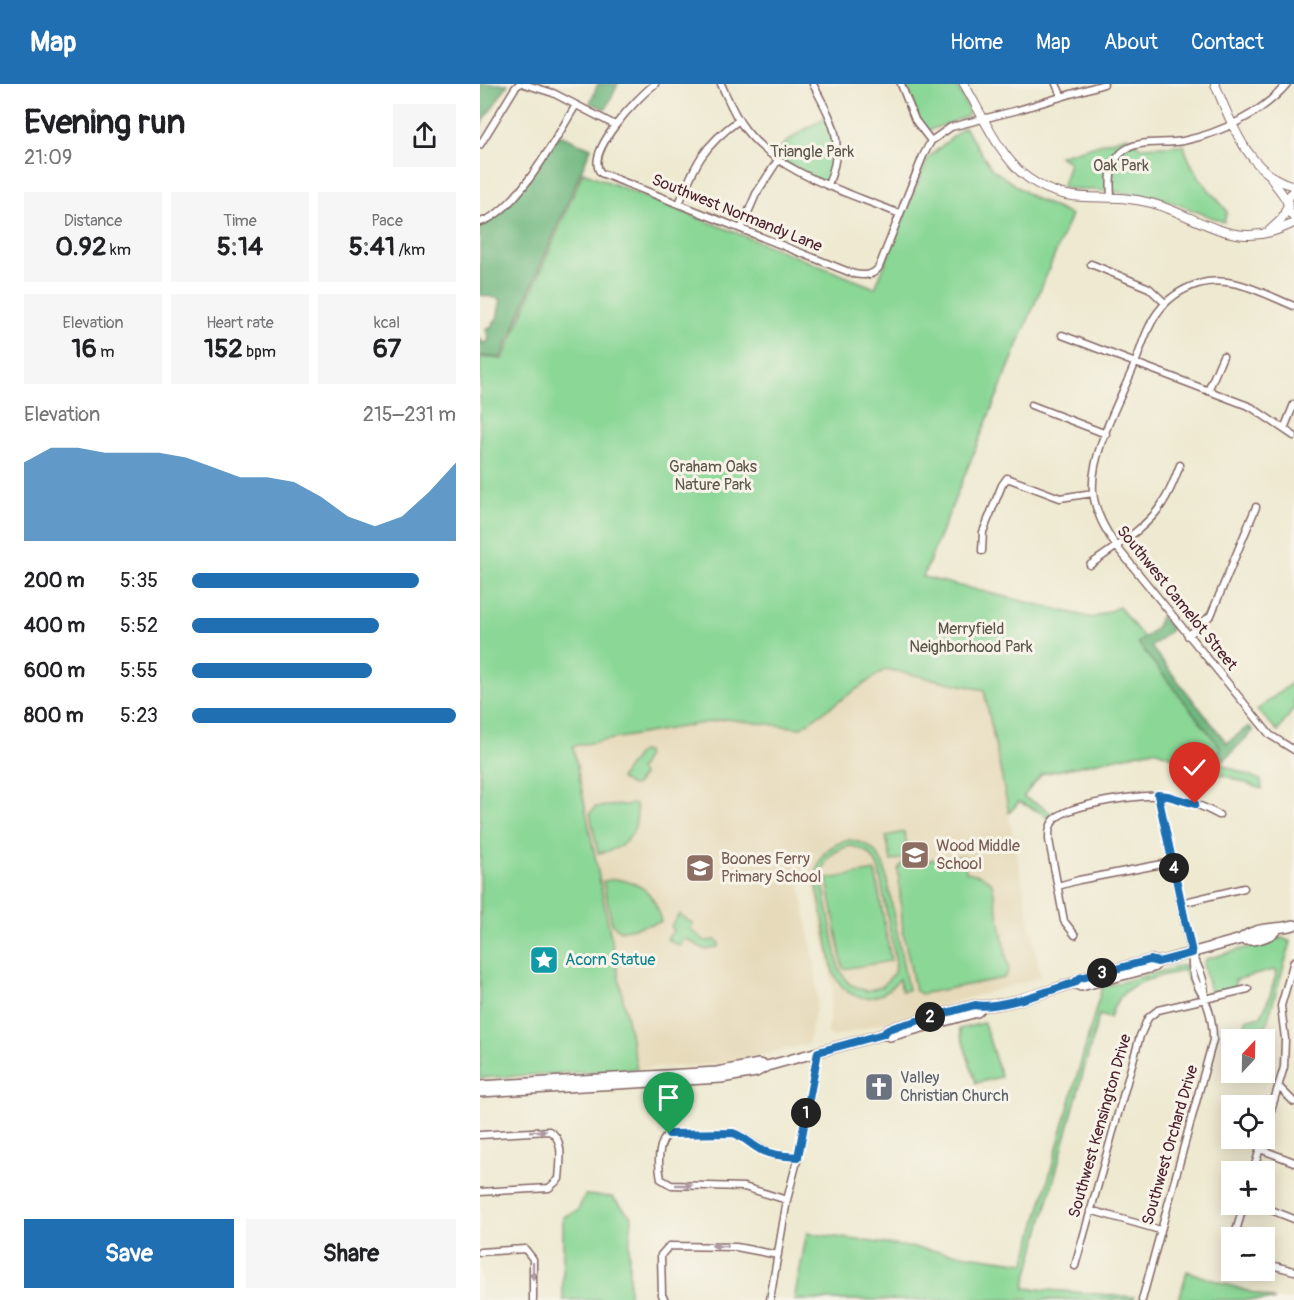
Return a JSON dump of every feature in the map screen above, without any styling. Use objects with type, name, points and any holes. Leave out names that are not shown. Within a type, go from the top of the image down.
[{"type":"main road","points":[[480,1092],[721,1078],[756,1072],[767,1066],[884,1034],[890,1036],[977,1012],[982,1006],[1074,983],[1081,986],[1153,967],[1158,962],[1241,939],[1246,934],[1268,928],[1276,930],[1294,925]]},
{"type":"main road","points":[[480,1086],[717,1072],[759,1064],[767,1066]]},
{"type":"street","points":[[480,145],[515,88],[521,84],[549,91],[615,125],[632,104],[655,84]]},
{"type":"street","points":[[721,84],[739,120],[756,141],[778,160],[828,185],[900,214],[931,141],[951,127],[1104,84]]},
{"type":"street","points":[[813,84],[837,138],[837,157],[828,185]]},
{"type":"street","points":[[901,84],[915,120],[931,141]]},
{"type":"street","points":[[964,84],[1010,161],[1047,190],[1081,198],[1111,197],[1153,203],[1234,234],[1251,236],[1277,232],[1294,223]]},
{"type":"street","points":[[1056,84],[1062,97]]},
{"type":"street","points":[[1215,84],[1232,124],[1249,153],[1283,192],[1294,218]]},
{"type":"street","points":[[1111,197],[1113,165],[1121,153],[1130,147],[1182,141],[1232,124],[1265,105],[1287,84]]},
{"type":"street","points":[[480,222],[494,215],[511,200],[538,166],[576,105]]},
{"type":"street","points":[[679,204],[701,155],[722,132],[739,120]]},
{"type":"street","name":"Southwest Normandy Lane","points":[[615,125],[598,157],[598,169],[604,175],[854,274],[868,275],[879,267],[900,214]]},
{"type":"street","points":[[741,229],[756,194],[778,160]]},
{"type":"street","points":[[1268,232],[1282,219],[1294,188],[1271,177]]},
{"type":"street","points":[[1091,264],[1149,288],[1166,303]]},
{"type":"street","name":"Southwest Camelot Street","points":[[1294,306],[1243,285],[1222,281],[1196,285],[1176,294],[1166,303],[1150,325],[1106,434],[1096,461],[1093,493],[1104,527],[1116,546],[1270,735],[1294,750]]},
{"type":"street","points":[[1062,335],[1251,407],[1294,436]]},
{"type":"street","points":[[1208,391],[1222,356]]},
{"type":"street","points":[[1284,429],[1294,404]]},
{"type":"street","points":[[1031,405],[1106,434]]},
{"type":"street","points":[[1090,565],[1116,546],[1161,506],[1180,465]]},
{"type":"street","points":[[982,551],[983,532],[1002,484],[1007,478],[1060,498],[1093,493]]},
{"type":"street","points":[[1188,636],[1211,615],[1256,507]]},
{"type":"street","points":[[1075,935],[1064,921],[1049,840],[1050,827],[1054,820],[1063,813],[1096,804],[1123,798],[1158,795],[1184,800],[1219,815]]},
{"type":"street","name":"Southwest Orchard Drive","points":[[1142,1300],[1213,1040],[1213,1027],[1204,998],[1205,991],[1198,961],[1192,953],[1158,795]]},
{"type":"street","points":[[1058,886],[1173,862]]},
{"type":"street","points":[[1181,903],[1244,888]]},
{"type":"street","points":[[1275,1099],[1284,1066],[1282,1001],[1294,961]]},
{"type":"street","name":"Southwest Kensington Drive","points":[[1076,1266],[1144,1023],[1158,1010],[1248,989]]},
{"type":"street","points":[[770,1300],[787,1200],[798,1157],[818,1052]]},
{"type":"street","points":[[1279,1086],[1294,1102]]},
{"type":"street","points":[[480,1135],[549,1131],[558,1138],[560,1144],[559,1179],[549,1188],[480,1192]]},
{"type":"street","points":[[787,1200],[744,1187],[670,1185],[662,1179],[661,1145],[669,1134],[728,1132],[743,1137],[773,1155],[798,1157]]},
{"type":"street","points":[[1256,1161],[1260,1149],[1294,1162]]},
{"type":"street","points":[[1090,1210],[1160,1230]]},
{"type":"street","points":[[1275,1212],[1294,1219]]},
{"type":"street","points":[[665,1300],[662,1295],[662,1255],[669,1246],[736,1247],[778,1255]]},
{"type":"street","points":[[480,1252],[525,1249],[530,1253],[533,1259],[533,1300]]},
{"type":"street","points":[[1275,1267],[1294,1271]]},
{"type":"shaded area","points":[[885,669],[984,690],[1041,977],[833,1037],[828,1034],[828,1030],[833,988],[810,868],[797,870],[815,964],[817,1003],[808,1044],[729,1063],[637,1069],[572,746],[726,719],[800,727]]},
{"type":"green space","points":[[480,84],[508,84],[480,126]]},
{"type":"green space","points":[[598,84],[618,84],[606,109],[590,103]]},
{"type":"green space","points":[[904,84],[955,84],[968,108],[968,116],[927,131],[919,119]]},
{"type":"green space","name":"Triangle Park","points":[[829,116],[837,138],[828,185],[773,157],[792,138]]},
{"type":"green space","name":"Graham Oaks Nature Park","points":[[964,127],[992,169],[1034,198],[1071,215],[923,577],[1093,618],[1119,607],[1144,638],[1138,643],[1221,748],[1208,759],[1261,780],[1262,789],[1154,750],[1042,774],[1023,797],[1052,814],[1048,818],[1019,802],[1009,813],[984,690],[886,669],[800,728],[726,719],[573,746],[637,1069],[480,1078],[480,357],[503,359],[583,172],[875,288],[928,158]]},
{"type":"green space","points":[[559,135],[591,148],[501,358],[480,356],[480,338],[484,344],[489,340],[486,329],[489,329],[497,319],[501,299],[480,295],[480,225],[500,213]]},
{"type":"green space","name":"Oak Park","points":[[1127,136],[1140,147],[1184,145],[1195,170],[1227,212],[1224,222],[1156,196],[1153,198],[1118,192],[1062,188],[1069,162],[1059,156]]},
{"type":"green space","points":[[1161,616],[1172,629],[1151,647],[1227,743],[1249,726],[1253,731],[1220,764],[1207,759],[1221,748],[1138,643],[1156,628]]},
{"type":"green space","points":[[1294,681],[1294,708],[1278,731],[1257,710]]},
{"type":"green space","points":[[642,751],[646,752],[647,756],[639,770],[643,775],[636,785],[631,786],[620,779]]},
{"type":"green space","points":[[636,804],[636,823],[629,838],[616,848],[598,853],[590,813],[595,807]]},
{"type":"green space","points":[[904,832],[910,857],[891,861],[886,836]]},
{"type":"green space","points":[[850,840],[868,846],[876,853],[885,869],[908,990],[902,991],[899,979],[882,994],[863,998],[847,990],[839,983],[833,972],[816,881],[818,865],[824,853]],"holes":[[[851,846],[869,854],[879,870],[896,964],[894,973],[883,986],[866,991],[849,984],[839,969],[822,880],[826,862],[833,853]]]},
{"type":"green space","points":[[964,856],[966,872],[980,875],[992,883],[1009,970],[1004,978],[921,994],[915,990],[903,932],[898,869],[902,863]]},
{"type":"green space","points":[[875,871],[891,961],[843,969],[827,879]]},
{"type":"green space","points":[[616,879],[634,884],[647,892],[656,904],[661,922],[621,931],[612,924],[603,881]]},
{"type":"green space","points":[[679,914],[693,924],[690,929],[705,941],[716,940],[719,943],[718,947],[706,950],[685,938],[679,946],[667,939],[673,931],[671,926]]},
{"type":"green space","points":[[1282,938],[1291,942],[1265,1029],[1247,1029],[1245,1020],[1261,1016],[1277,971],[1235,980],[1232,989],[1211,995],[1203,964],[1206,959]]},
{"type":"green space","points":[[1185,966],[1190,976],[1192,994],[1185,970],[1149,979],[1129,988],[1115,1005],[1110,1018],[1099,1015],[1024,1288],[1134,1297],[1134,1300],[794,1300],[807,1233],[1025,1263],[1102,987]]},
{"type":"green space","points":[[984,1023],[1001,1077],[976,1083],[959,1029]]},
{"type":"green space","points":[[585,1195],[612,1197],[632,1217],[629,1249],[629,1300],[563,1300],[563,1217],[578,1210]]},
{"type":"green space","points":[[1187,1271],[1195,1274],[1275,1300],[1179,1300]]},
{"type":"place","name":"Wood Middle School","points":[[915,855]]},
{"type":"place","name":"Boones Ferry Primary School","points":[[700,868]]},
{"type":"place","name":"Acorn Statue","points":[[544,960]]},
{"type":"place","name":"Valley Christian Church","points":[[879,1087]]},
{"type":"route","points":[[669,1134],[728,1132],[743,1137],[773,1155],[798,1157],[818,1052],[884,1034],[888,1029],[975,1005],[982,1006],[1023,998],[1074,983],[1080,978],[1150,960],[1158,962],[1192,953],[1158,795],[1195,804]]},
{"type":"park label","name":"Merryfield Neighborhood Park","points":[[971,638]]}]
